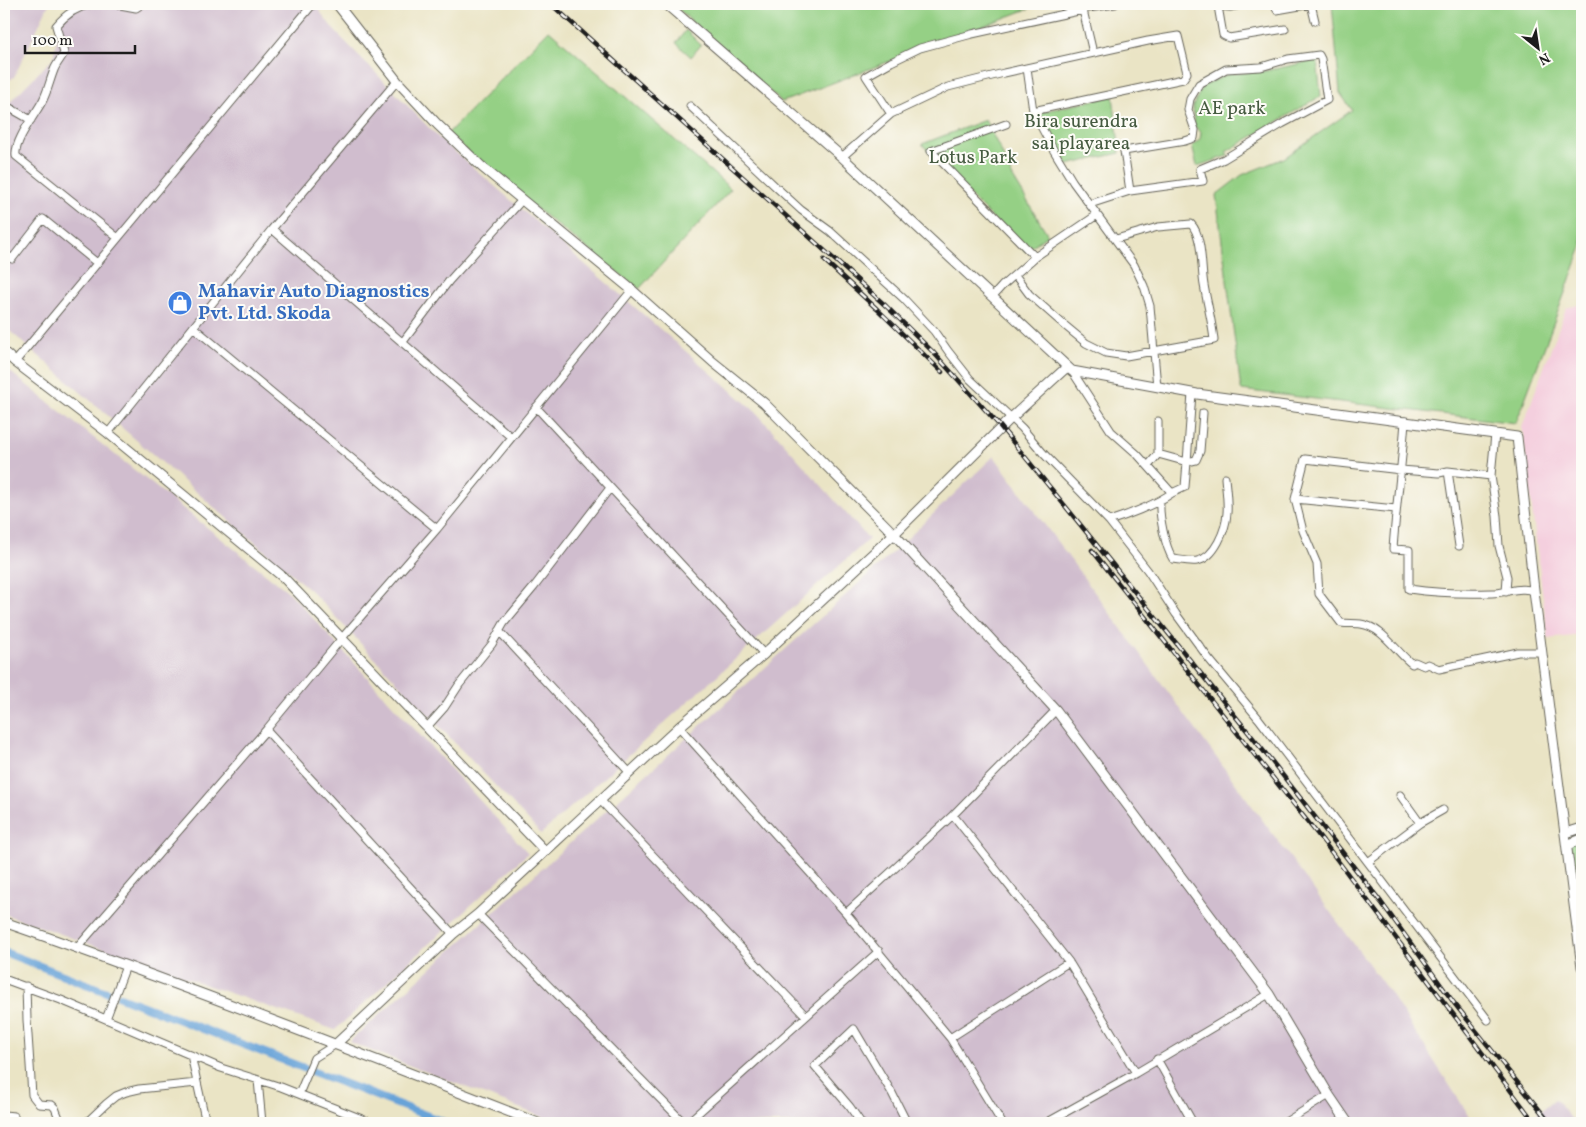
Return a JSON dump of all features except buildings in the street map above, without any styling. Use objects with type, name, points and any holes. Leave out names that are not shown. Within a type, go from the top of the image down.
[{"type":"street","points":[[91,4],[80,6],[64,16],[56,26],[64,53],[15,150],[16,156],[118,238]]},
{"type":"street","points":[[115,4],[136,8],[142,4]]},
{"type":"street","points":[[14,362],[313,4]]},
{"type":"street","points":[[337,4],[397,81],[437,124],[482,167],[632,290],[713,362],[764,403],[894,534],[1056,710],[1269,994],[1329,1095],[1348,1123]]},
{"type":"street","points":[[666,4],[842,158],[1069,369],[1111,431],[1148,466],[1172,493]]},
{"type":"street","points":[[890,114],[866,76],[891,62],[920,48],[972,34],[1082,8],[1115,4]]},
{"type":"street","points":[[1246,4],[1230,7],[1218,5],[1223,35],[1229,38],[1285,29]]},
{"type":"street","points":[[1274,4],[1277,10],[1311,4],[1315,21]]},
{"type":"street","points":[[1082,8],[1092,53]]},
{"type":"street","points":[[842,158],[890,114],[948,87],[1092,53],[1178,36],[1187,73],[1183,79],[1033,111]]},
{"type":"street","points":[[1090,204],[1130,191],[1203,181],[1200,169],[1224,159],[1282,124],[1327,100],[1319,55],[1288,59],[1261,67],[1226,69],[1199,84],[1190,99],[1188,110],[1195,130],[1194,138],[1124,151],[1130,191]]},
{"type":"street","points":[[1027,68],[1033,111],[1054,151],[1073,182],[1134,265],[1144,286],[1150,306],[1157,387]]},
{"type":"street","points":[[108,434],[272,229],[397,81]]},
{"type":"street","points":[[690,106],[801,210],[830,230],[904,300],[934,331],[970,379],[1012,418],[1109,521],[1148,571],[1209,659],[1259,719],[1488,1020]]},
{"type":"street","points":[[4,114],[10,108],[31,120]]},
{"type":"street","points":[[1006,124],[931,151],[1035,257]]},
{"type":"street","points":[[402,343],[449,281],[522,200]]},
{"type":"street","points":[[992,297],[1035,257],[1097,215]]},
{"type":"street","points":[[4,253],[12,259],[43,219],[97,263]]},
{"type":"street","points":[[1015,275],[1030,294],[1086,343],[1106,353],[1126,356],[1214,340],[1196,228],[1192,224],[1158,227],[1116,239]]},
{"type":"street","points":[[272,229],[511,437]]},
{"type":"street","points":[[77,948],[437,529],[632,290]]},
{"type":"street","points":[[193,327],[437,529]]},
{"type":"street","points":[[4,352],[14,362],[108,434],[283,577],[545,851]]},
{"type":"street","points":[[299,1094],[314,1058],[336,1044],[679,727],[764,654],[894,534],[1012,418],[1069,369]]},
{"type":"street","points":[[1069,369],[1192,393],[1517,437],[1534,591],[1582,966]]},
{"type":"street","points":[[1109,521],[1136,512],[1186,487],[1192,393]]},
{"type":"street","points":[[536,407],[764,654]]},
{"type":"street","points":[[1158,454],[1187,462],[1196,460],[1200,451],[1203,413]]},
{"type":"street","points":[[1148,466],[1158,454],[1158,421]]},
{"type":"street","points":[[1405,421],[1393,549],[1409,550],[1409,589],[1459,594],[1506,592],[1526,588],[1534,591]]},
{"type":"street","points":[[1495,434],[1490,476],[1497,516],[1499,546],[1507,577],[1506,592]]},
{"type":"street","points":[[1490,476],[1448,471],[1439,473],[1401,470],[1305,459],[1295,499],[1303,531],[1317,564],[1319,594],[1341,624],[1360,624],[1370,627],[1389,641],[1412,664],[1415,662],[1424,666],[1428,664],[1439,669],[1518,652],[1542,652]]},
{"type":"street","points":[[1448,471],[1459,546]]},
{"type":"street","points":[[1160,501],[1167,546],[1171,556],[1174,559],[1197,561],[1212,554],[1224,525],[1227,514],[1225,478]]},
{"type":"street","points":[[427,727],[444,708],[459,685],[492,644],[504,623],[534,588],[610,488]]},
{"type":"street","points":[[1295,499],[1396,509]]},
{"type":"street","points":[[499,631],[630,773]]},
{"type":"street","points":[[846,913],[953,815],[1056,710]]},
{"type":"street","points":[[679,727],[846,913],[950,1038],[1002,1123]]},
{"type":"street","points":[[266,730],[453,934]]},
{"type":"street","points":[[1400,795],[1420,823]]},
{"type":"street","points":[[600,800],[806,1016]]},
{"type":"street","points":[[1368,862],[1420,823],[1443,810]]},
{"type":"street","points":[[953,815],[1069,962],[1136,1073]]},
{"type":"street","points":[[1566,833],[1582,828]]},
{"type":"street","points":[[1567,846],[1582,839]]},
{"type":"street","points":[[478,914],[686,1123],[879,951]]},
{"type":"street","points":[[4,922],[336,1044],[538,1123]]},
{"type":"street","points":[[950,1038],[1069,962]]},
{"type":"street","points":[[106,1019],[126,966]]},
{"type":"street","points":[[4,979],[26,986],[221,1068],[299,1094],[372,1123]]},
{"type":"street","points":[[26,986],[32,1095],[39,1104],[52,1105],[61,1123]]},
{"type":"street","points":[[1046,1123],[1136,1073],[1269,994]]},
{"type":"street","points":[[861,1123],[815,1066],[854,1029],[892,1093],[907,1123]]},
{"type":"street","points":[[191,1055],[206,1123]]},
{"type":"street","points":[[1157,1059],[1194,1123]]},
{"type":"street","points":[[258,1080],[262,1123]]},
{"type":"street","points":[[90,1122],[106,1104],[116,1096],[126,1092],[197,1083]]},
{"type":"street","points":[[1284,1123],[1329,1095]]},
{"type":"street","points":[[4,1116],[14,1116]]},
{"type":"shaded area","points":[[4,4],[49,4],[14,77],[4,84]]},
{"type":"shaded area","points":[[79,4],[314,4],[335,31],[439,138],[756,412],[869,539],[541,834],[310,590],[4,326],[4,108],[53,58],[57,39],[57,21]]},
{"type":"shaded area","points":[[1582,304],[1582,635],[1548,639],[1522,427],[1566,308]]},
{"type":"shaded area","points":[[4,367],[290,593],[528,853],[335,1030],[4,914]]},
{"type":"shaded area","points":[[994,456],[1390,993],[1474,1123],[558,1123],[349,1042],[887,558]]},
{"type":"shaded area","points":[[1555,1099],[1575,1123],[1526,1123]]},
{"type":"green space","points":[[673,4],[1041,4],[782,102],[725,53]]},
{"type":"green space","points":[[1332,4],[1582,4],[1582,247],[1516,423],[1241,390],[1216,195],[1242,175],[1284,158],[1352,110],[1340,93]]},
{"type":"green space","points":[[549,30],[731,189],[639,289],[487,170],[448,133]]},
{"type":"green space","points":[[686,30],[701,45],[691,57],[676,43]]},
{"type":"green space","name":"AE park","points":[[1317,60],[1321,96],[1226,152],[1228,156],[1197,166],[1192,146],[1200,139],[1201,132],[1194,126],[1193,106],[1202,87],[1228,74],[1265,71]]},
{"type":"green space","name":"Bira surendra sai playarea","points":[[1113,96],[1120,153],[1067,165],[1056,149],[1037,113]]},
{"type":"green space","name":"Lotus Park","points":[[985,120],[1012,176],[1048,235],[1025,251],[922,144]]},
{"type":"green space","points":[[1582,836],[1582,949],[1570,844]]},
{"type":"waterway","points":[[4,952],[109,993]]},
{"type":"waterway","points":[[120,997],[446,1123]]},
{"type":"railway","points":[[551,4],[886,306],[933,352],[999,425],[1270,759],[1381,902],[1454,1003],[1550,1123]]},
{"type":"railway","points":[[824,260],[942,372]]},
{"type":"railway","points":[[1092,550],[1323,841],[1535,1123]]},
{"type":"place","name":"Mahavir Auto Diagnostics Pvt. Ltd. Skoda","points":[[180,303]]}]
